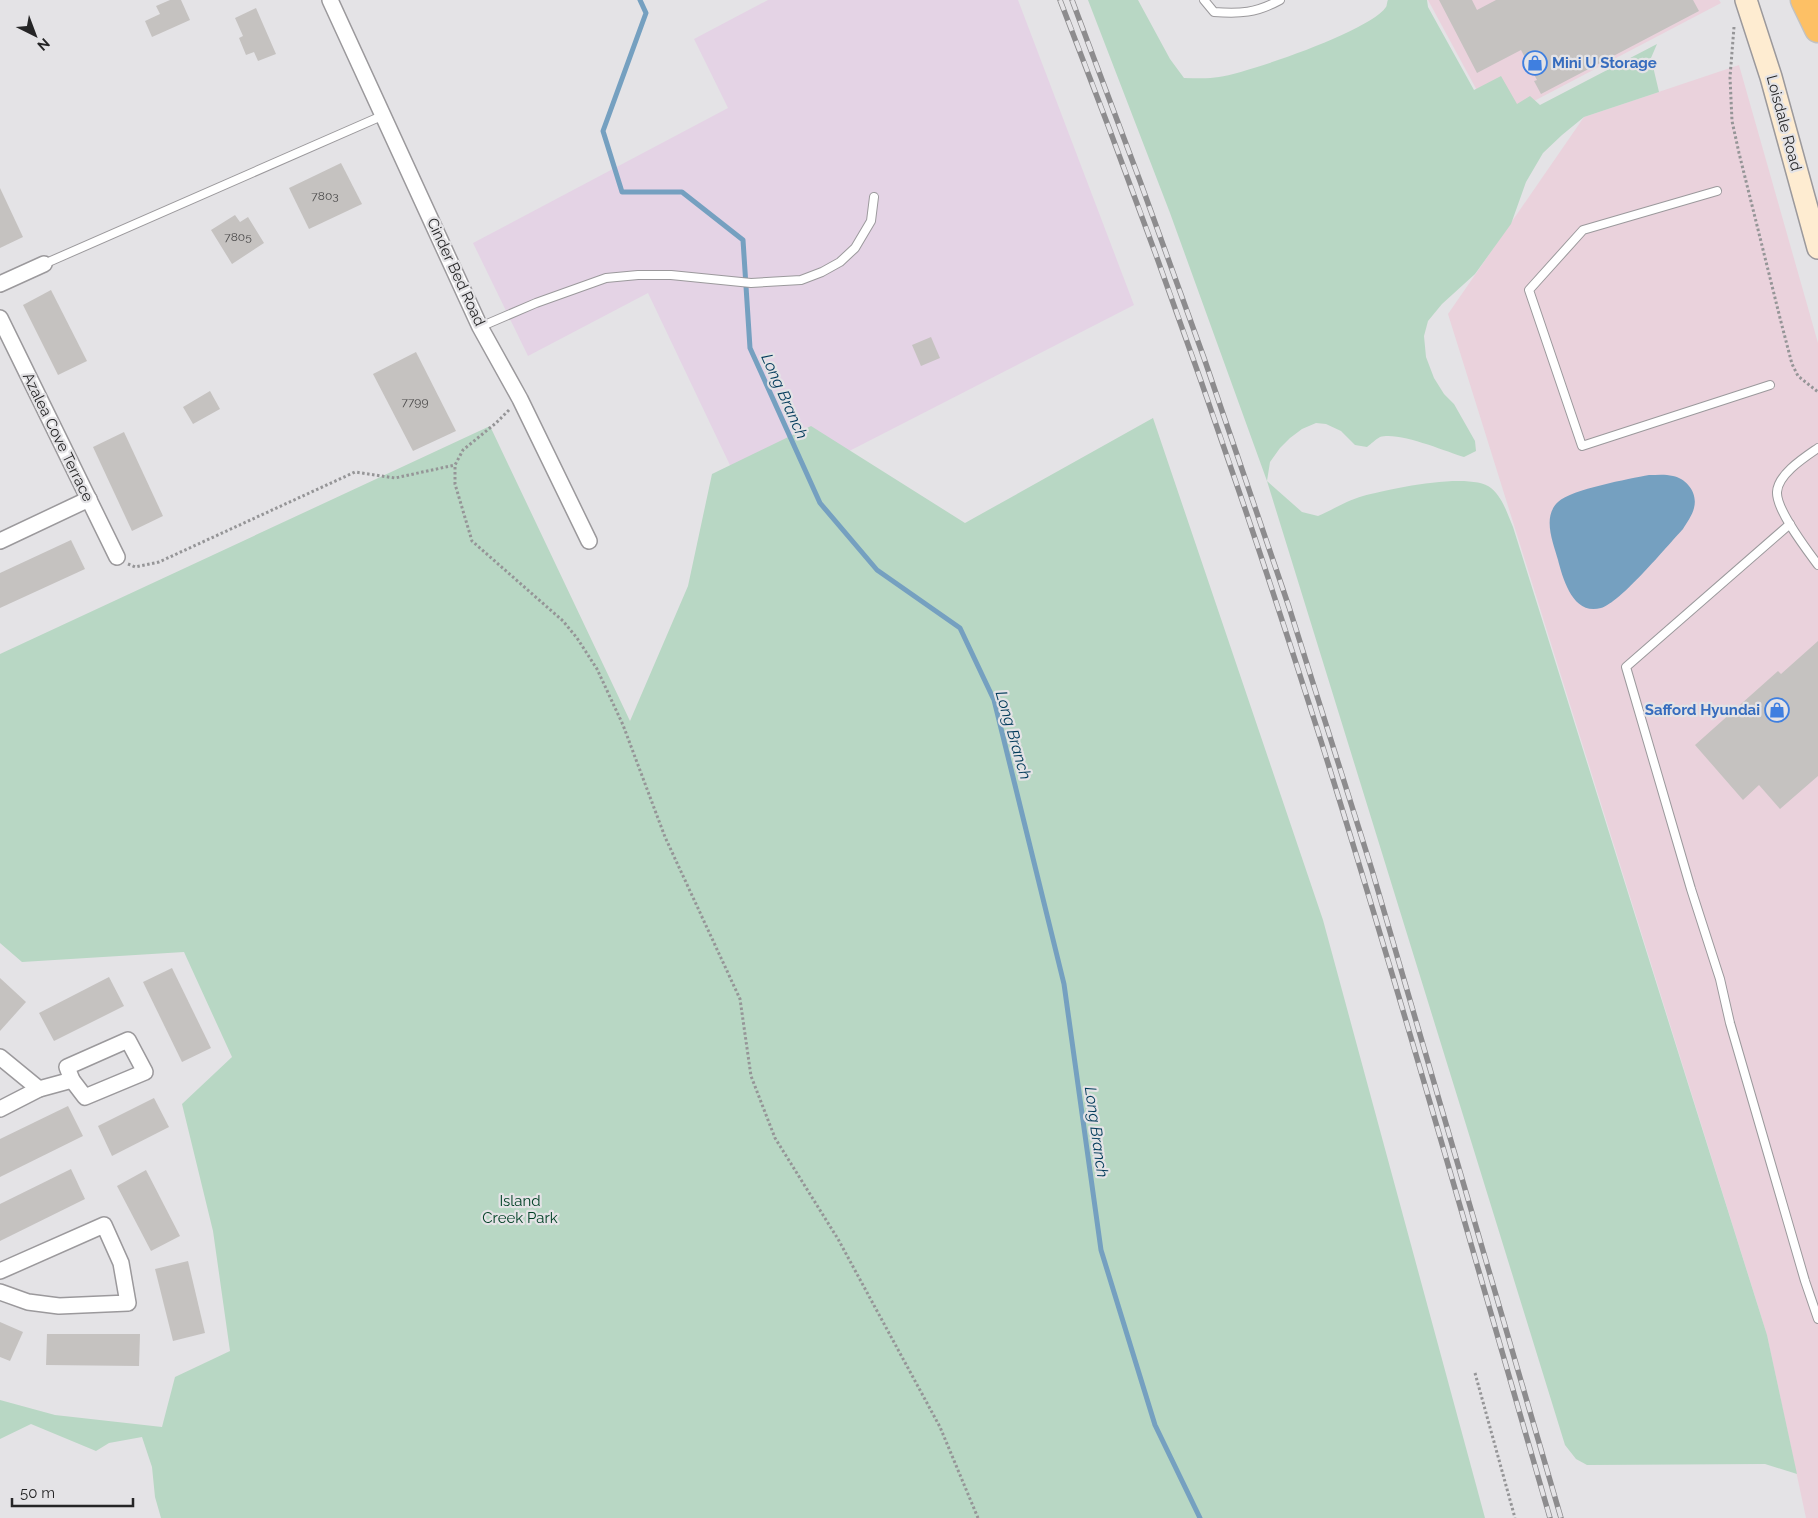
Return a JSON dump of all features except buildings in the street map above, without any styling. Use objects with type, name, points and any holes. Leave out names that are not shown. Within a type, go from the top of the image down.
[{"type":"highway","points":[[1804,0],[1818,29]]},
{"type":"main road","name":"Loisdale Road","points":[[1746,0],[1771,77],[1818,248]]},
{"type":"street","name":"Cinder Bed Road","points":[[330,0],[384,114],[480,327],[520,399],[589,540]]},
{"type":"street","points":[[0,284],[44,264]]},
{"type":"street","name":"Azalea Cove Terrace","points":[[0,318],[117,557]]},
{"type":"street","points":[[0,541],[88,499]]},
{"type":"street","points":[[128,1040],[145,1072],[85,1097],[72,1080],[67,1068],[128,1040]]},
{"type":"street","points":[[0,1058],[40,1089]]},
{"type":"street","points":[[0,1109],[40,1089],[72,1080]]},
{"type":"street","points":[[0,1271],[104,1225],[121,1263],[128,1303],[59,1306],[28,1302],[0,1292]]},
{"type":"lane","points":[[1204,0],[1214,12],[1240,14],[1270,6],[1280,0]]},
{"type":"lane","points":[[44,264],[384,114]]},
{"type":"lane","points":[[1717,191],[1584,230],[1529,290],[1582,446],[1770,385]]},
{"type":"lane","points":[[480,327],[536,303],[606,278],[671,274],[752,283],[801,280],[822,272],[840,262],[855,248],[870,221],[874,197]]},
{"type":"lane","points":[[1818,448],[1797,463],[1783,478],[1777,492],[1778,500],[1790,524],[1818,565]]},
{"type":"lane","points":[[1790,524],[1626,666],[1691,889],[1720,979],[1730,1023],[1805,1281],[1818,1319]]},
{"type":"path","points":[[1734,22],[1730,77],[1732,121],[1739,153],[1792,364],[1798,376],[1818,392]]},
{"type":"path","points":[[520,399],[496,423],[463,450],[455,465],[455,484],[472,541],[562,621],[577,638],[597,669],[623,725],[665,837],[740,999],[751,1076],[775,1138],[838,1239],[940,1427],[978,1518]]},
{"type":"path","points":[[117,557],[135,567],[158,562],[355,472],[395,478],[455,465]]},
{"type":"path","points":[[1475,1372],[1515,1518]]},
{"type":"shaded area","points":[[768,0],[1018,0],[1134,305],[748,503],[648,293],[528,356],[473,243],[728,108],[694,39]]},
{"type":"shaded area","name":"Mini U Storage","points":[[1428,0],[1719,0],[1721,3],[1494,122]]},
{"type":"shaded area","name":"Safford Hyundai","points":[[1739,65],[1818,343],[1818,1518],[1806,1518],[1767,1335],[1448,314],[1584,117]]},
{"type":"green space","points":[[1088,0],[1138,0],[1170,59],[1184,78],[1210,78],[1234,74],[1281,59],[1334,38],[1376,17],[1386,7],[1388,0],[1427,0],[1428,7],[1474,90],[1501,76],[1517,104],[1530,96],[1540,105],[1657,44],[1651,58],[1659,92],[1584,117],[1543,153],[1526,182],[1511,224],[1475,274],[1442,304],[1428,321],[1424,336],[1426,357],[1434,378],[1444,394],[1454,404],[1475,441],[1476,451],[1464,457],[1409,439],[1388,436],[1380,437],[1367,447],[1355,445],[1341,431],[1326,424],[1316,423],[1302,429],[1280,448],[1270,462],[1267,481],[1170,213]]},
{"type":"green space","name":"Island Creek Park","points":[[1153,418],[1323,920],[1485,1518],[161,1518],[155,1497],[152,1467],[142,1437],[109,1443],[96,1451],[31,1424],[0,1439],[0,1400],[55,1415],[162,1427],[175,1377],[230,1351],[213,1231],[182,1104],[232,1057],[184,952],[22,962],[0,943],[0,654],[490,426],[630,721],[688,586],[712,474],[811,426],[965,523]]},
{"type":"green space","points":[[1267,481],[1302,512],[1318,516],[1363,496],[1391,489],[1448,481],[1481,483],[1491,488],[1502,501],[1513,527],[1767,1335],[1797,1474],[1765,1464],[1587,1465],[1576,1459],[1565,1445]]},
{"type":"water","points":[[1649,475],[1673,476],[1687,483],[1693,492],[1695,502],[1691,516],[1683,529],[1620,596],[1601,608],[1591,609],[1583,607],[1576,601],[1566,586],[1560,568],[1550,530],[1553,508],[1565,497],[1575,493],[1601,485]]},
{"type":"waterway","name":"Long Branch","points":[[640,0],[646,13],[603,131],[622,192],[682,192],[743,240],[750,348],[820,503],[877,570],[960,628],[994,700],[1064,984],[1101,1250],[1155,1425],[1200,1518]]},
{"type":"railway","points":[[1060,0],[1164,276],[1229,461],[1291,647],[1438,1129],[1550,1518]]},
{"type":"railway","points":[[1072,0],[1204,358],[1289,607],[1372,870],[1561,1518]]},
{"type":"place","name":"Mini U Storage","points":[[1535,63]]},
{"type":"place","name":"Safford Hyundai","points":[[1777,710]]}]
